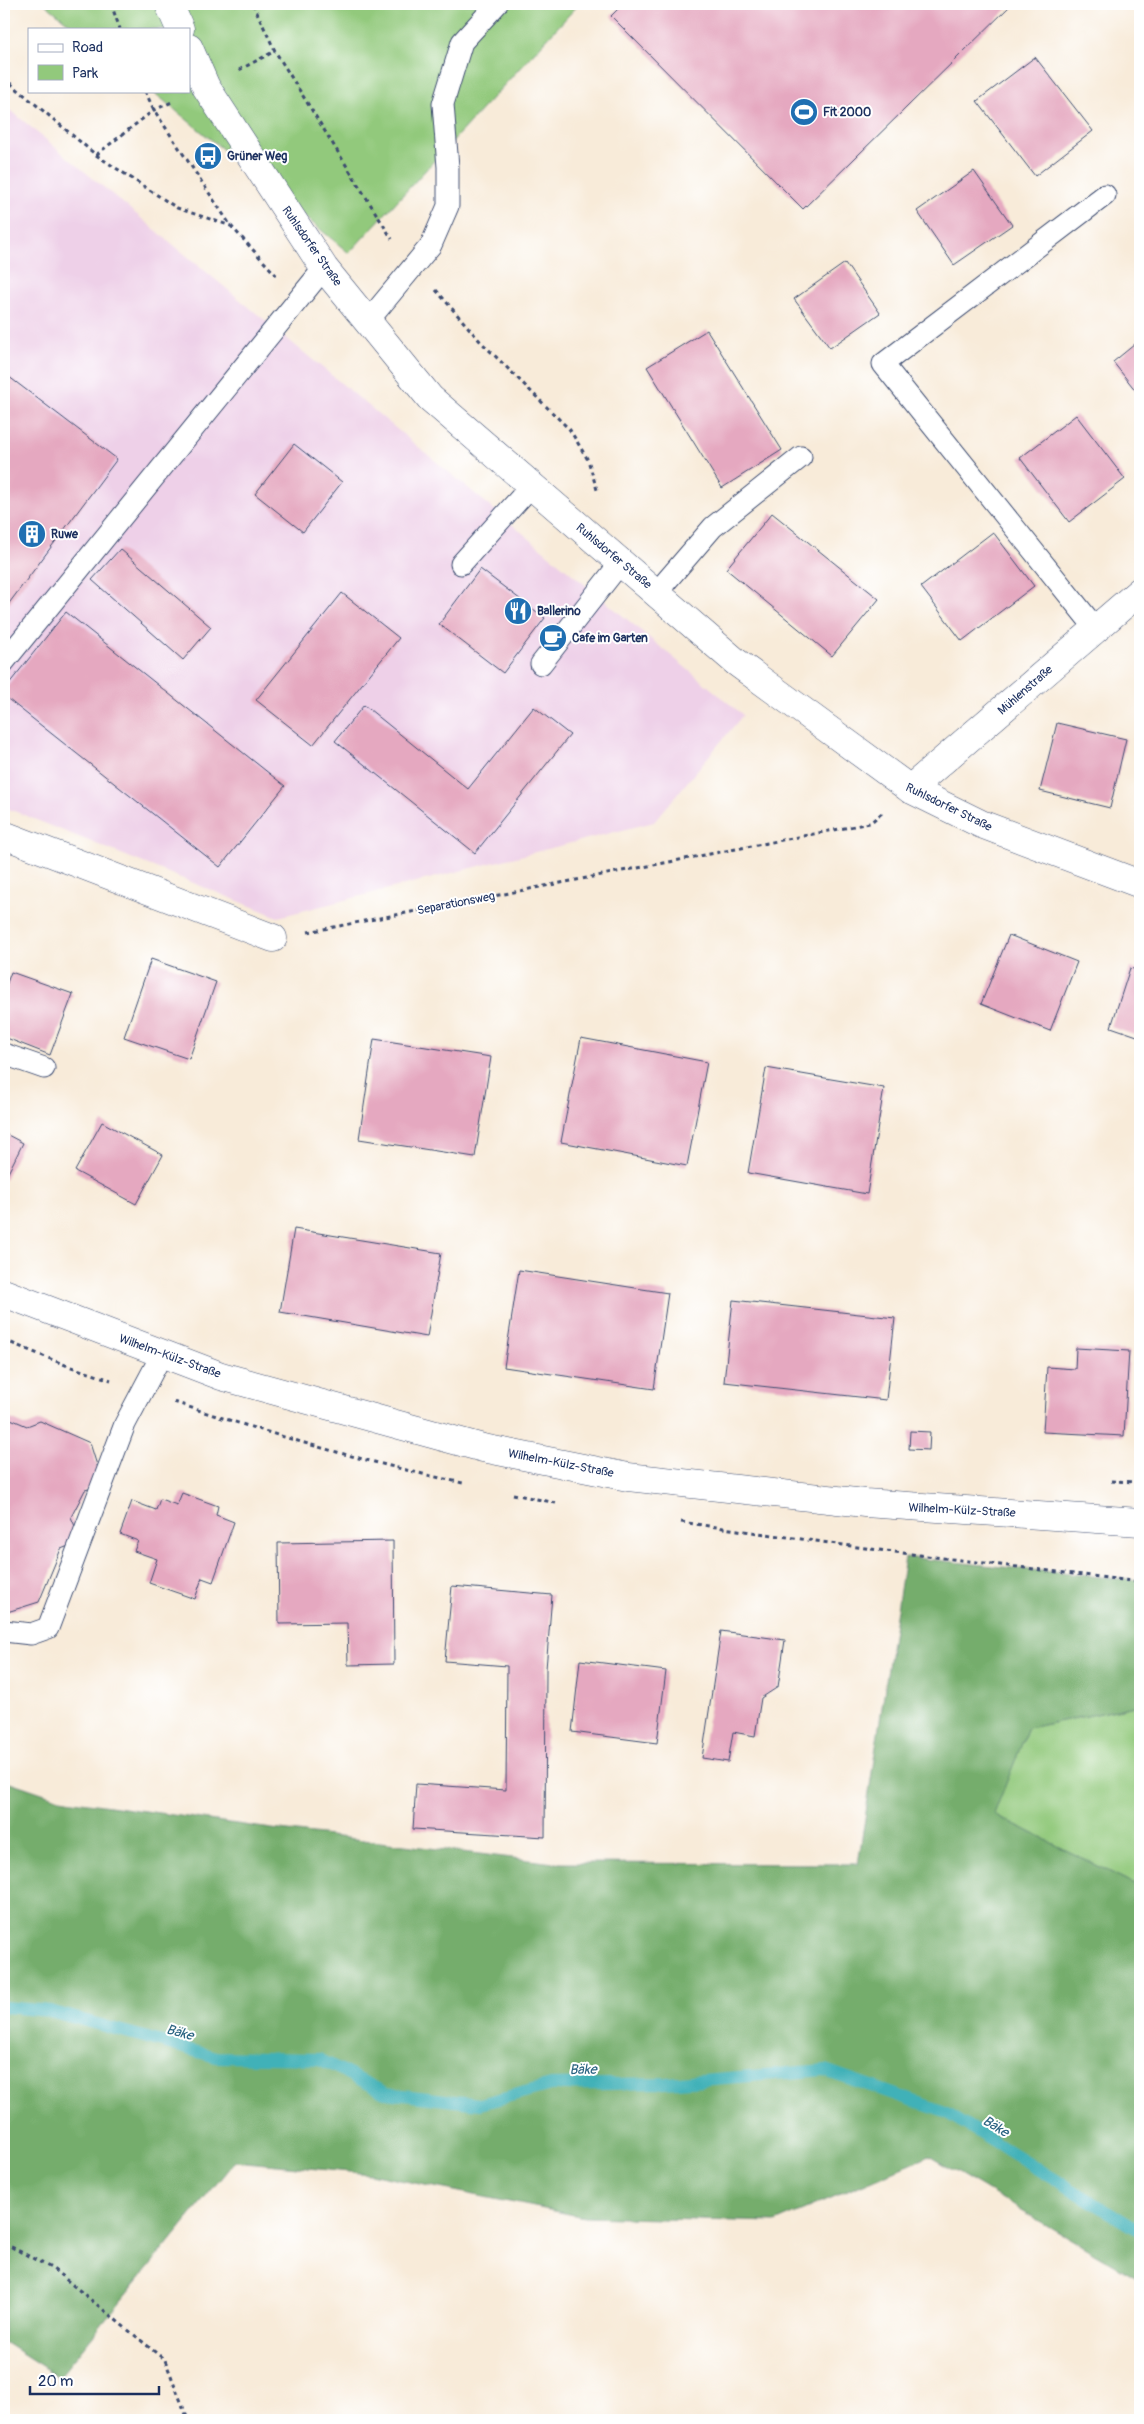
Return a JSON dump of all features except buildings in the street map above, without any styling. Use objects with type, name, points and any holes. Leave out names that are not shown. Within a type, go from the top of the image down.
[{"type":"street","points":[[170,4],[180,28]]},
{"type":"street","name":"Ruhlsdorfer Straße","points":[[190,50],[206,87],[324,268],[430,398],[736,662],[910,789],[981,824],[1140,884]]},
{"type":"street","name":"Mühlenstraße","points":[[910,789],[1140,591]]},
{"type":"street","points":[[4,835],[273,938]]},
{"type":"street","name":"Wilhelm-Külz-Straße","points":[[4,1293],[221,1376],[483,1448],[628,1477],[865,1503],[1140,1522]]},
{"type":"lane","points":[[368,321],[431,245],[448,206],[448,167],[443,104],[462,42],[497,4]]},
{"type":"lane","points":[[1096,629],[883,364],[1105,194]]},
{"type":"lane","points":[[4,662],[324,268]]},
{"type":"lane","points":[[657,592],[713,527],[801,457]]},
{"type":"lane","points":[[461,564],[532,485]]},
{"type":"lane","points":[[541,664],[620,562]]},
{"type":"lane","points":[[4,1054],[44,1068]]},
{"type":"lane","points":[[4,1631],[31,1634],[48,1628],[125,1424],[162,1354]]},
{"type":"path","points":[[111,4],[120,28]]},
{"type":"path","points":[[253,4],[275,51],[392,238],[480,341],[570,430],[588,460],[598,493],[603,499]]},
{"type":"path","points":[[4,78],[96,156],[177,208],[231,226]]},
{"type":"path","points":[[96,156],[154,110],[206,87]]},
{"type":"path","name":"Separationsweg","points":[[273,938],[870,824],[910,789]]},
{"type":"path","points":[[1108,1480],[1140,1482]]},
{"type":"path","points":[[860,1547],[1140,1582]]},
{"type":"path","points":[[4,2243],[53,2269],[165,2360],[188,2420]]},
{"type":"shaded area","points":[[4,105],[743,715],[654,822],[278,917],[4,807]]},
{"type":"green space","points":[[45,4],[579,4],[349,253],[153,92],[190,92],[190,28],[75,28]]},
{"type":"green space","points":[[905,1557],[1140,1581],[1140,1705],[1028,1728],[994,1814],[1140,1887],[1140,2280],[929,2156],[775,2222],[584,2217],[370,2174],[235,2161],[59,2377],[4,2342],[4,1780],[60,1799],[272,1829],[554,1863],[858,1864]]},
{"type":"green space","points":[[1140,1705],[1140,1887],[993,1814],[1028,1728]]},
{"type":"waterway","name":"Bäke","points":[[4,2007],[50,2011],[216,2057],[319,2059],[386,2093],[480,2104],[551,2085],[666,2083],[825,2070],[945,2112],[1140,2231]]},
{"type":"place","name":"Fit 2000","points":[[804,112]]},
{"type":"place","name":"Grüner Weg","points":[[208,156]]},
{"type":"place","name":"Ruwe","points":[[32,534]]},
{"type":"place","name":"Ballerino","points":[[518,611]]},
{"type":"place","name":"Cafe im Garten","points":[[553,638]]}]
